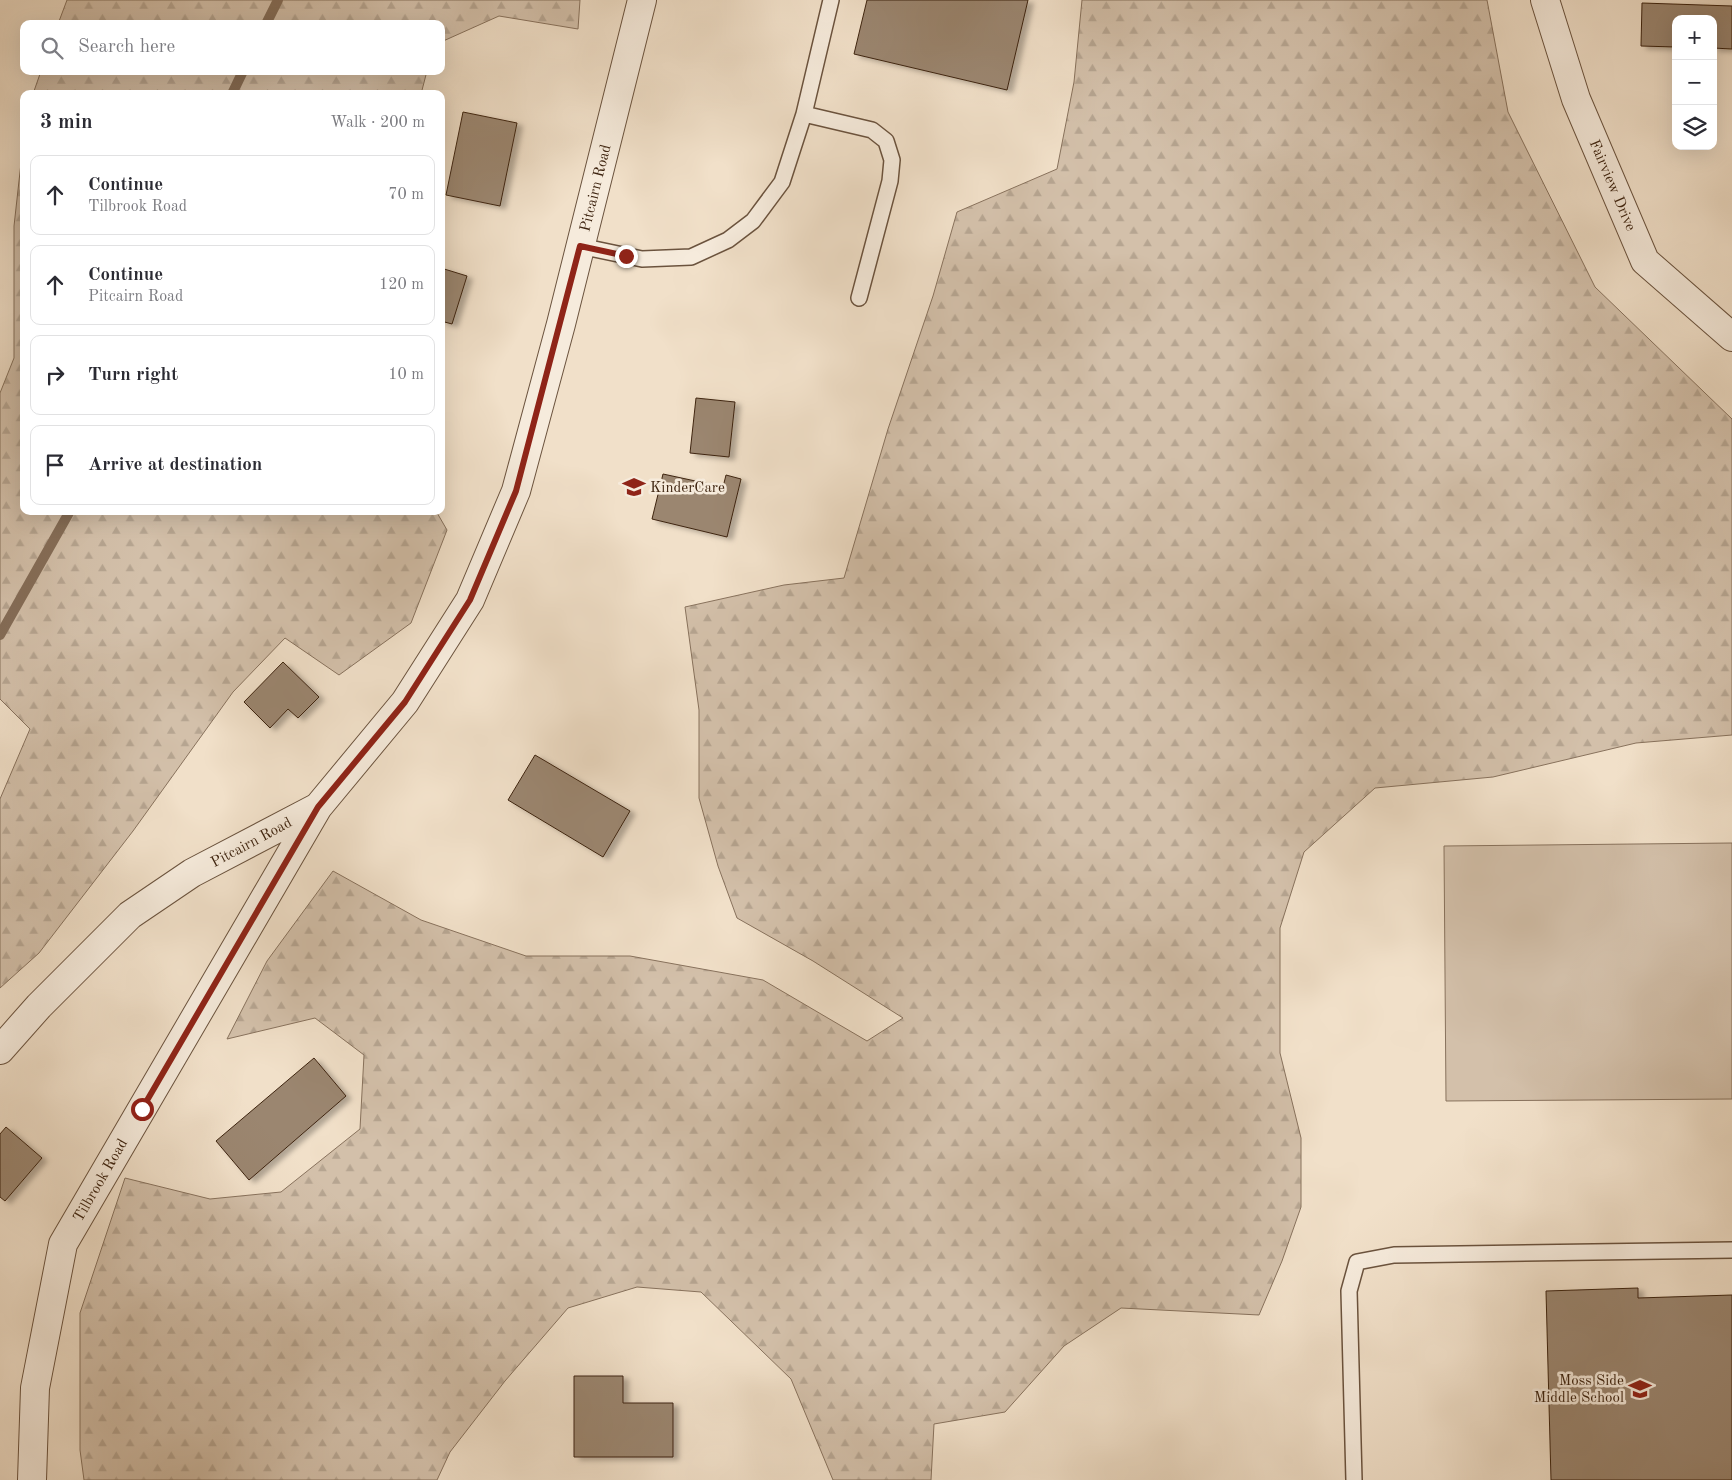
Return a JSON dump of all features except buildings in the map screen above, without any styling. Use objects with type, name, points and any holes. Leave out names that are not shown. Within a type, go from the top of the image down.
[{"type":"street","name":"Pitcairn Road","points":[[0,1050],[39,1006],[130,915],[192,873],[318,807],[405,702],[470,600],[516,491],[642,0]]},
{"type":"street","name":"Fairview Drive","points":[[1545,0],[1576,99],[1644,261],[1732,337]]},
{"type":"street","name":"Tilbrook Road","points":[[32,1480],[34,1388],[63,1244],[318,807]]},
{"type":"lane","points":[[580,246],[642,259],[691,257],[728,240],[753,221],[782,182],[804,114],[831,0]]},
{"type":"lane","points":[[804,114],[872,130],[886,141],[892,160],[890,181],[859,298]]},
{"type":"lane","points":[[1354,1480],[1349,1291],[1357,1262],[1394,1255],[1732,1250]]},
{"type":"green space","points":[[67,0],[580,0],[578,29],[499,16],[445,40],[445,20],[60,20]]},
{"type":"green space","points":[[1082,0],[1487,0],[1508,112],[1595,287],[1732,419],[1732,735],[1636,743],[1493,777],[1375,788],[1304,852],[1280,928],[1280,1053],[1301,1138],[1301,1207],[1282,1261],[1259,1315],[1121,1308],[1064,1346],[1005,1412],[934,1424],[931,1480],[833,1480],[791,1379],[701,1292],[637,1287],[568,1308],[505,1381],[450,1452],[437,1480],[84,1480],[80,1450],[80,1313],[125,1178],[210,1199],[281,1192],[360,1129],[364,1055],[315,1018],[227,1039],[267,961],[333,871],[421,920],[526,956],[630,956],[763,980],[867,1041],[903,1018],[813,961],[737,918],[718,866],[699,798],[699,710],[685,607],[784,585],[844,578],[888,429],[933,296],[957,212],[1057,169],[1074,82]]},
{"type":"green space","points":[[40,75],[426,75],[422,90],[34,90]]},
{"type":"green space","points":[[20,172],[20,515],[438,515],[447,530],[411,623],[339,675],[285,638],[233,692],[133,831],[39,953],[0,988],[0,799],[30,729],[0,699],[0,393],[14,358],[14,226]]},
{"type":"green space","points":[[1732,843],[1732,1099],[1446,1101],[1444,846]]},
{"type":"waterway","points":[[268,20],[278,0]]},
{"type":"waterway","points":[[234,90],[241,75]]},
{"type":"waterway","points":[[0,635],[68,515]]},
{"type":"place","name":"KinderCare","points":[[634,487]]},
{"type":"place","name":"Moss Side Middle School","points":[[1640,1389]]},
{"type":"route","points":[[142,1109],[318,807],[405,702],[470,600],[516,491],[580,246],[626,256]]}]
